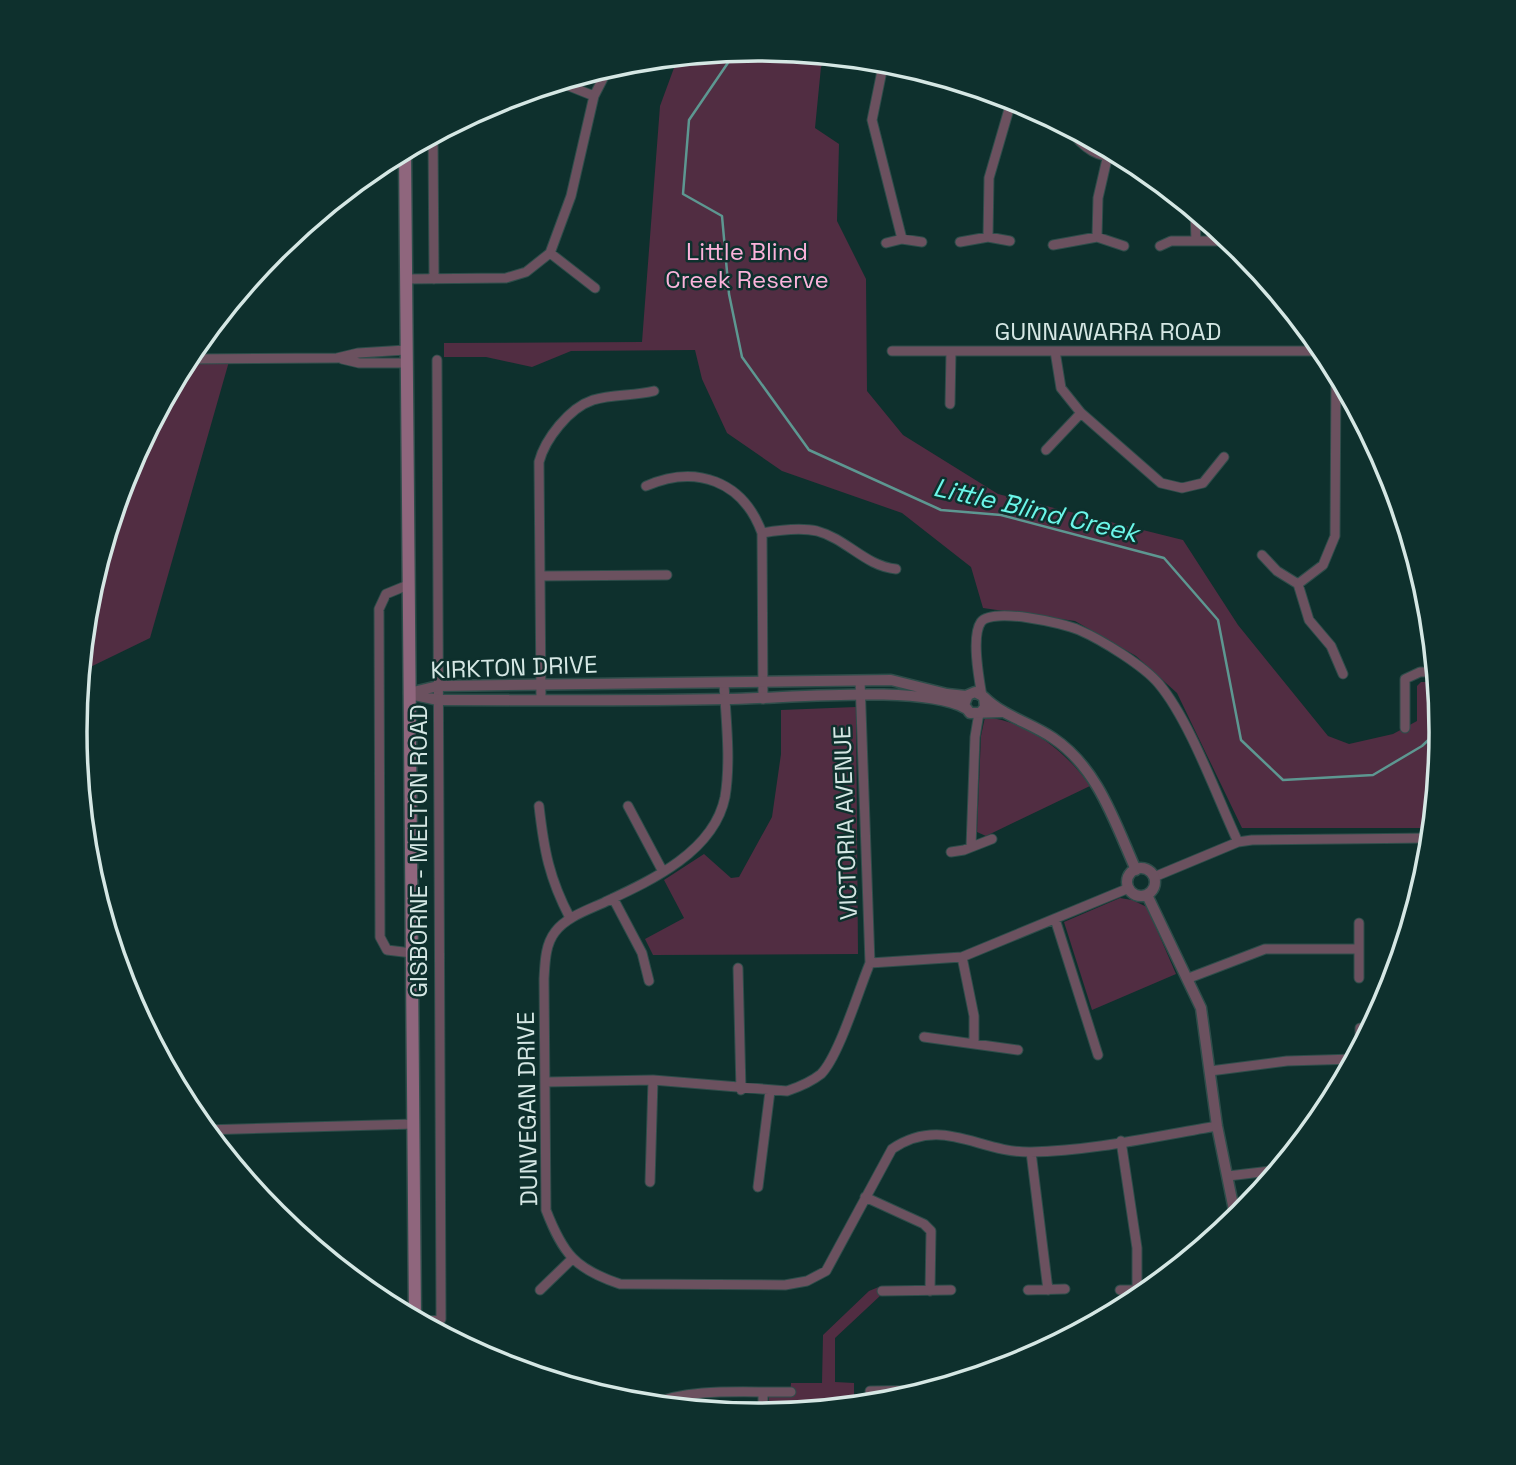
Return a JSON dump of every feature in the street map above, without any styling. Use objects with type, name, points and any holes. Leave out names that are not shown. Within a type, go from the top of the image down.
[{"type":"main road","name":"GISBORNE - MELTON ROAD","points":[[405,162],[416,1310]]},
{"type":"street","points":[[882,73],[872,120],[902,239]]},
{"type":"street","points":[[406,279],[506,278],[526,272],[550,253],[571,196],[594,96],[602,80]]},
{"type":"street","points":[[573,87],[594,96]]},
{"type":"street","points":[[988,237],[989,178],[1009,110]]},
{"type":"street","points":[[433,145],[434,279]]},
{"type":"street","points":[[1086,147],[1107,159]]},
{"type":"street","points":[[1097,237],[1098,198],[1107,159]]},
{"type":"street","points":[[1195,223],[1196,241]]},
{"type":"street","points":[[960,242],[988,237],[1010,241]]},
{"type":"street","points":[[1053,245],[1097,237],[1124,246]]},
{"type":"street","points":[[886,243],[902,239],[922,242]]},
{"type":"street","points":[[1160,246],[1171,241],[1215,241]]},
{"type":"street","points":[[550,253],[595,288]]},
{"type":"street","name":"GUNNAWARRA ROAD","points":[[892,351],[1310,351]]},
{"type":"street","points":[[1055,351],[1061,388],[1081,414],[1161,483],[1182,488],[1203,483],[1224,457]]},
{"type":"street","points":[[950,404],[951,352]]},
{"type":"street","points":[[201,359],[337,358],[358,353],[407,357]]},
{"type":"street","name":"GISBORNE - MELTON ROAD","points":[[433,1320],[441,1319],[437,360]]},
{"type":"street","points":[[541,699],[539,462],[542,448],[550,436],[584,404],[594,399],[654,391]]},
{"type":"street","points":[[1298,584],[1323,565],[1335,536],[1336,392]]},
{"type":"street","points":[[1046,450],[1081,414]]},
{"type":"street","points":[[646,486],[681,474],[721,483],[741,496],[756,517],[762,533],[764,699]]},
{"type":"street","points":[[762,533],[782,529],[818,531],[878,567],[896,569]]},
{"type":"street","points":[[1262,555],[1277,571],[1298,584],[1309,620],[1331,646],[1343,674]]},
{"type":"street","points":[[541,576],[667,575]]},
{"type":"street","name":"GISBORNE - MELTON ROAD","points":[[408,585],[386,594],[379,609],[380,937],[387,950],[412,953]]},
{"type":"street","points":[[971,847],[975,737],[980,713],[985,707],[977,669],[978,630],[983,620],[994,614],[1080,630],[1132,662],[1157,682],[1173,703],[1238,842]]},
{"type":"street","points":[[975,737],[966,710],[967,695],[977,669]]},
{"type":"street","points":[[1405,728],[1405,679],[1426,672]]},
{"type":"street","name":"KIRKTON DRIVE","points":[[409,693],[438,686],[891,680],[947,694],[967,695]]},
{"type":"street","name":"VICTORIA AVENUE","points":[[860,681],[870,963]]},
{"type":"street","name":"DUNVEGAN DRIVE","points":[[724,684],[725,798],[698,848],[613,898],[570,918],[555,932],[547,946],[544,979],[546,1210],[559,1243],[571,1260],[596,1276],[621,1284],[786,1285],[807,1281],[826,1271],[892,1149],[917,1136],[945,1134],[992,1148],[1031,1152],[1217,1126]]},
{"type":"street","points":[[967,695],[975,692],[983,696],[1002,712],[1037,728],[1080,759],[1103,798],[1136,870]]},
{"type":"street","name":"KIRKTON DRIVE","points":[[409,693],[438,700],[764,699],[901,695],[947,702],[966,710]]},
{"type":"street","points":[[966,710],[980,713],[1002,712]]},
{"type":"street","points":[[539,806],[545,861],[552,883],[570,918]]},
{"type":"street","points":[[628,806],[662,870]]},
{"type":"street","points":[[1154,877],[1238,842],[1421,838]]},
{"type":"street","points":[[951,852],[992,839]]},
{"type":"street","points":[[1144,869],[1154,877],[1155,885],[1147,895],[1136,895],[1129,888],[1129,877],[1136,870],[1144,869]]},
{"type":"street","points":[[546,1082],[653,1080],[741,1090],[787,1091],[803,1085],[821,1073],[832,1057],[870,963],[962,957],[1129,888]]},
{"type":"street","points":[[1147,895],[1189,978],[1201,1009],[1217,1126],[1234,1206]]},
{"type":"street","points":[[613,898],[642,953],[649,981]]},
{"type":"street","points":[[1055,919],[1098,1055]]},
{"type":"street","points":[[1359,923],[1359,978]]},
{"type":"street","points":[[1189,978],[1265,949],[1359,949]]},
{"type":"street","points":[[962,957],[974,1016],[974,1043]]},
{"type":"street","points":[[738,968],[741,1090]]},
{"type":"street","points":[[924,1037],[1018,1050]]},
{"type":"street","points":[[1210,1071],[1287,1061],[1344,1059]]},
{"type":"street","points":[[650,1182],[653,1080]]},
{"type":"street","points":[[758,1187],[770,1091]]},
{"type":"street","points":[[217,1130],[414,1124]]},
{"type":"street","points":[[1121,1141],[1137,1248],[1137,1287]]},
{"type":"street","points":[[1031,1152],[1048,1290]]},
{"type":"street","points":[[1228,1176],[1266,1172]]},
{"type":"street","points":[[866,1197],[924,1224],[931,1231],[930,1290]]},
{"type":"street","points":[[540,1290],[571,1260]]},
{"type":"street","points":[[1028,1290],[1065,1289]]},
{"type":"street","points":[[1120,1290],[1133,1289]]},
{"type":"street","points":[[882,1291],[951,1290]]},
{"type":"street","points":[[870,1391],[879,1393]]},
{"type":"street","points":[[669,1398],[791,1392]]},
{"type":"street","points":[[764,1393],[764,1404]]},
{"type":"green space","name":"Little Blind Creek Reserve","points":[[758,61],[823,65],[815,128],[839,144],[837,221],[866,279],[867,391],[903,435],[998,494],[1183,540],[1238,625],[1328,736],[1349,744],[1393,734],[1417,721],[1417,686],[1421,682],[1427,682],[1428,776],[1423,828],[1242,828],[1177,693],[1136,656],[1075,621],[983,608],[971,567],[902,513],[782,471],[727,433],[702,379],[695,350],[571,351],[532,367],[486,357],[444,357],[444,343],[642,342],[660,106],[674,67]]},
{"type":"green space","points":[[230,358],[150,638],[90,667],[100,602],[122,517],[156,436],[201,359]]},
{"type":"green space","points":[[856,707],[858,954],[653,955],[645,939],[684,918],[664,880],[704,854],[731,878],[739,877],[772,817],[781,754],[781,710]]},
{"type":"green space","points":[[985,717],[1016,725],[1045,740],[1070,761],[1090,786],[986,836],[977,832],[981,736]]},
{"type":"green space","points":[[1120,898],[1147,907],[1176,974],[1092,1010],[1064,922]]},
{"type":"green space","points":[[881,1286],[881,1295],[835,1338],[835,1382],[854,1383],[854,1397],[769,1404],[769,1396],[790,1397],[791,1383],[822,1383],[823,1335],[869,1291]]},
{"type":"waterway","name":"Little Blind Creek","points":[[728,62],[689,120],[683,194],[722,216],[729,294],[742,357],[809,450],[941,510],[1001,515],[1164,558],[1218,620],[1241,740],[1283,780],[1373,775],[1429,740]]}]
